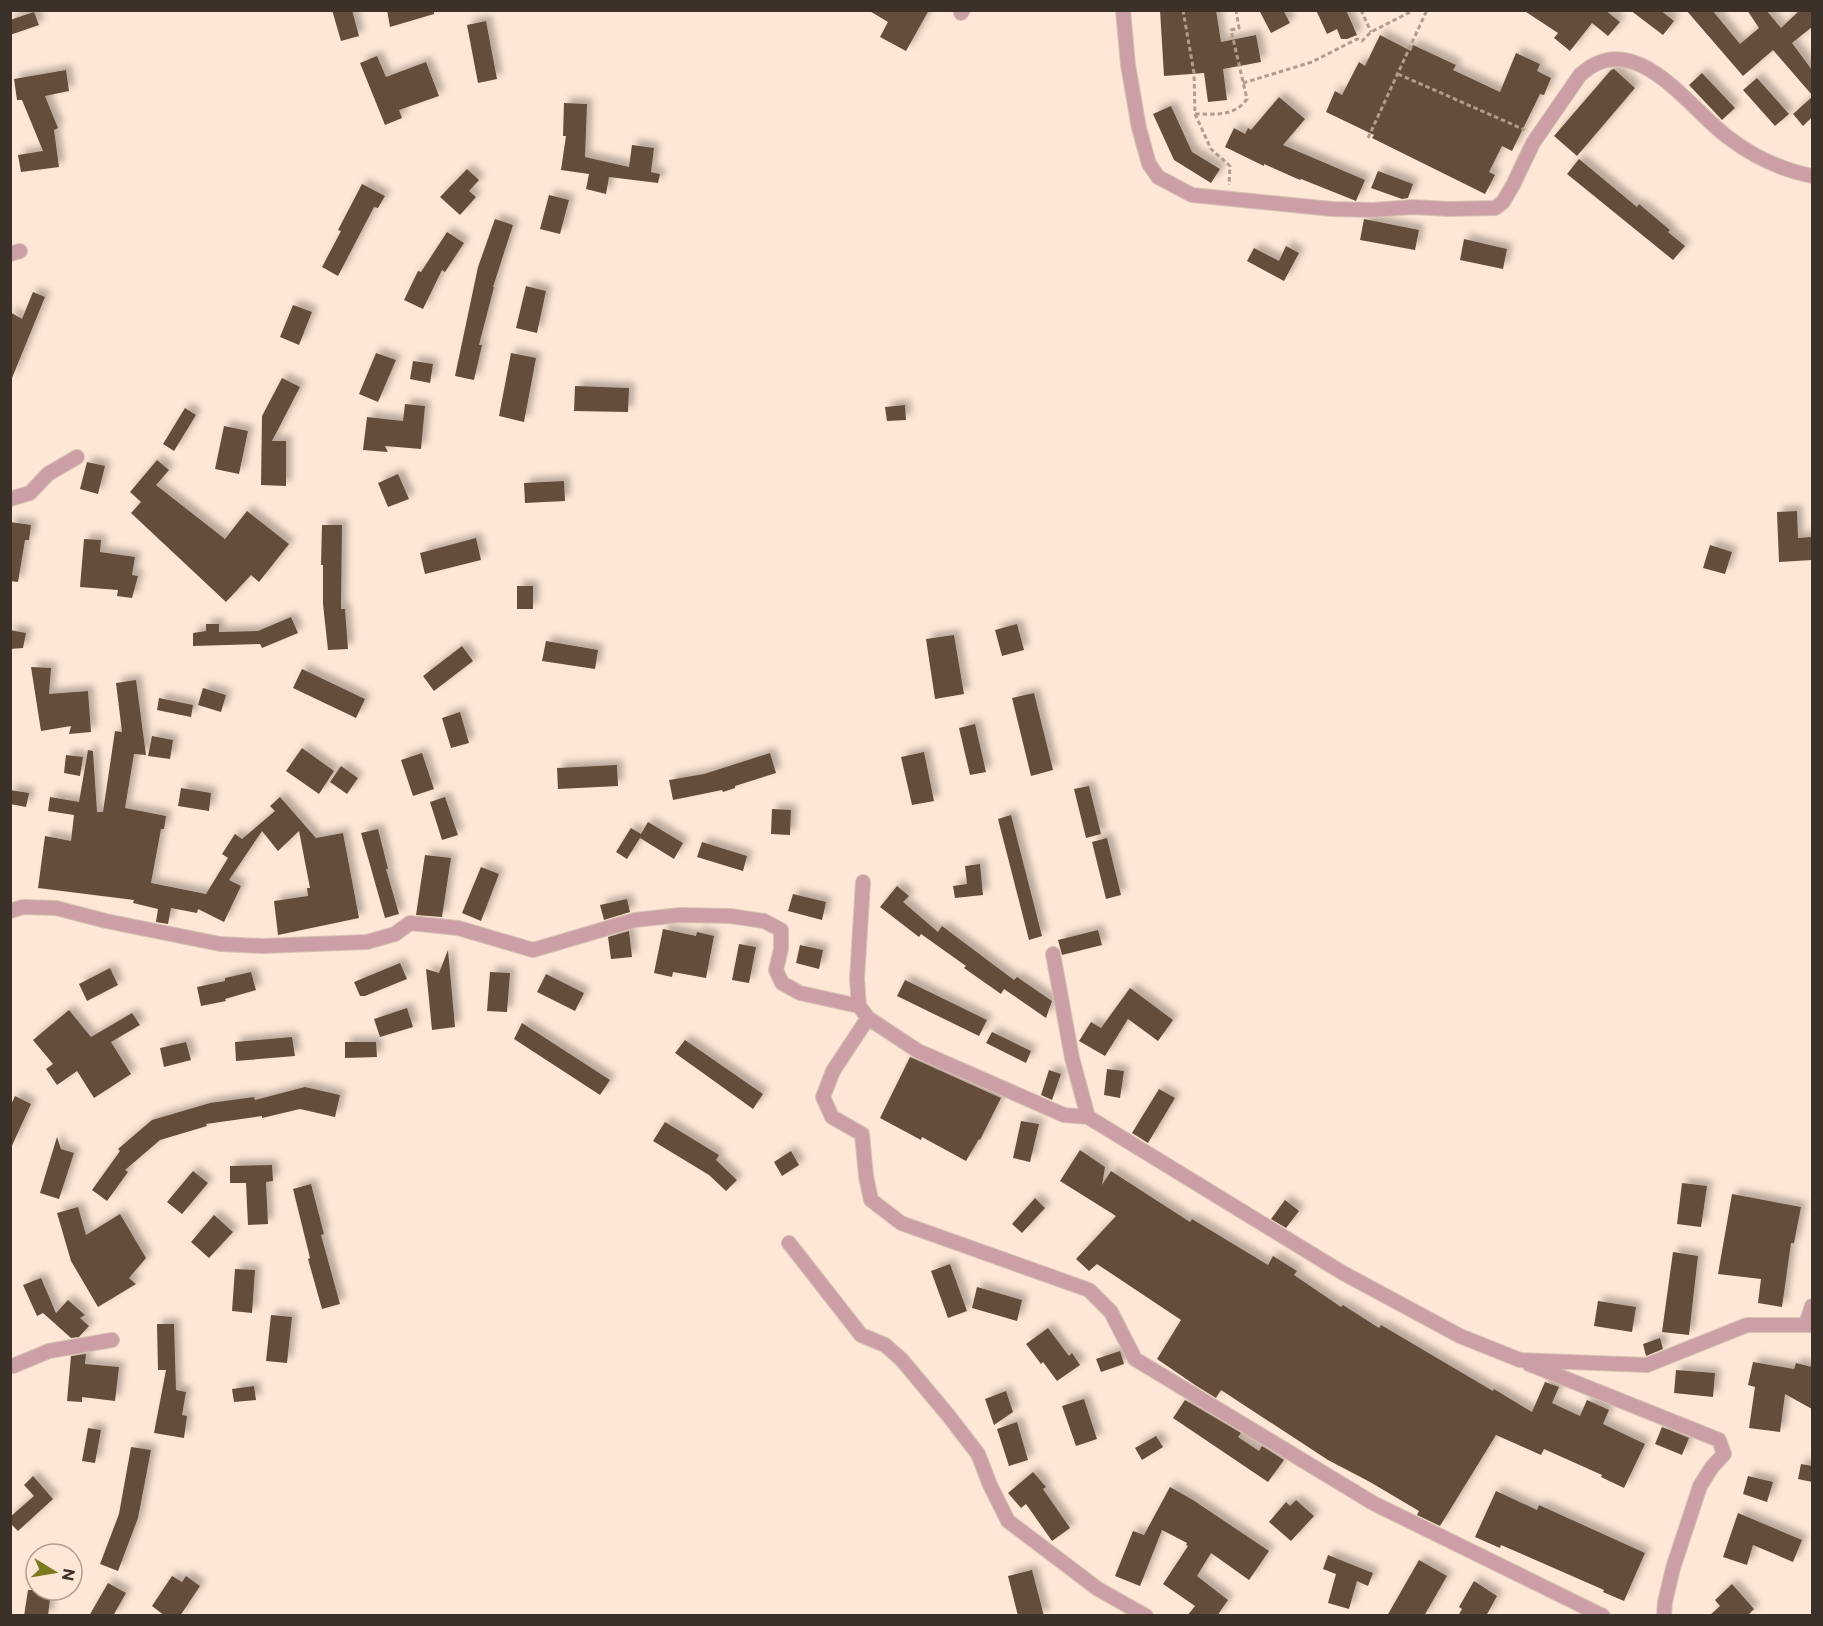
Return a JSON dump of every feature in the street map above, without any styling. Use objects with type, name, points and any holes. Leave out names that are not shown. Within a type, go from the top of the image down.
[{"type":"street","points":[[1123,10],[1128,65],[1139,128],[1149,164],[1158,177],[1192,195],[1332,209],[1495,208],[1503,202],[1538,136],[1580,75],[1588,67],[1608,61],[1622,60],[1655,72],[1726,136],[1752,154],[1791,172],[1812,176]]},
{"type":"street","points":[[10,499],[30,493],[48,474],[77,457]]},
{"type":"street","points":[[863,882],[857,979],[860,1006],[868,1018],[918,1051],[1064,1115],[1088,1117],[1343,1273],[1460,1336],[1719,1440],[1724,1454],[1700,1486],[1673,1568],[1664,1616]]},
{"type":"street","points":[[10,912],[23,907],[56,908],[106,921],[220,944],[263,946],[367,942],[395,934],[410,923],[458,928],[533,950],[635,920],[680,915],[730,916],[764,921],[781,930],[781,950],[776,970],[782,983],[800,993],[860,1006]]},
{"type":"street","points":[[1053,954],[1072,1058],[1088,1117]]},
{"type":"street","points":[[868,1018],[833,1071],[823,1097],[832,1116],[862,1134],[871,1200],[901,1222],[1089,1290],[1111,1312],[1135,1359],[1373,1503],[1603,1616]]},
{"type":"street","points":[[789,1243],[861,1335],[885,1345],[901,1359],[954,1423],[978,1454],[1008,1521],[1098,1589],[1146,1616]]},
{"type":"street","points":[[1520,1360],[1647,1365],[1747,1325],[1809,1325],[1812,1306]]},
{"type":"street","points":[[12,1367],[49,1351],[112,1340]]},
{"type":"path","points":[[1183,10],[1194,74],[1195,114],[1211,149],[1230,166],[1229,199]]},
{"type":"path","points":[[1195,114],[1228,114],[1247,99],[1231,30],[1239,28],[1236,10]]},
{"type":"path","points":[[1361,10],[1371,32]]},
{"type":"path","points":[[1243,83],[1312,62],[1357,39],[1362,41],[1371,32],[1414,10]]},
{"type":"path","points":[[1368,138],[1427,10]]},
{"type":"path","points":[[1398,74],[1538,136]]},
{"type":"building","points":[[332,10],[352,10],[359,36],[341,41]]},
{"type":"building","points":[[387,10],[434,10],[434,14],[390,27]]},
{"type":"building","points":[[868,10],[929,10],[906,51],[880,37],[888,22]]},
{"type":"building","points":[[1160,10],[1216,10],[1221,42],[1256,35],[1261,62],[1223,69],[1227,100],[1208,102],[1204,73],[1164,76]]},
{"type":"building","points":[[1259,10],[1283,10],[1290,23],[1271,33]]},
{"type":"building","points":[[1316,10],[1346,10],[1357,35],[1341,39],[1337,29],[1327,34]]},
{"type":"building","points":[[1523,10],[1605,10],[1620,22],[1608,36],[1592,23],[1570,51],[1554,38],[1558,33]]},
{"type":"building","points":[[1630,10],[1660,10],[1674,21],[1663,35]]},
{"type":"building","points":[[1686,10],[1712,10],[1740,44],[1759,28],[1747,10],[1766,10],[1781,28],[1800,10],[1812,10],[1812,27],[1792,43],[1812,70],[1812,95],[1773,50],[1743,76]]},
{"type":"building","points":[[34,12],[39,25],[10,35],[10,20]]},
{"type":"building","points":[[486,21],[497,79],[478,83],[467,25]]},
{"type":"building","points":[[1380,35],[1411,51],[1413,45],[1456,65],[1453,70],[1500,92],[1516,53],[1540,64],[1537,71],[1551,78],[1544,95],[1540,94],[1512,151],[1502,146],[1489,172],[1495,175],[1485,194],[1372,138],[1374,135],[1326,112],[1335,91],[1342,95],[1359,62],[1365,66]]},
{"type":"building","points":[[377,56],[386,77],[426,62],[439,96],[399,110],[402,118],[385,125],[360,63]]},
{"type":"building","points":[[1614,69],[1635,88],[1577,156],[1554,136]]},
{"type":"building","points":[[66,70],[69,91],[45,96],[58,128],[54,130],[59,167],[21,172],[18,155],[43,151],[22,100],[17,100],[14,79]]},
{"type":"building","points":[[1702,73],[1735,108],[1722,120],[1689,85]]},
{"type":"building","points":[[1757,78],[1789,114],[1775,126],[1743,90]]},
{"type":"building","points":[[1279,97],[1305,119],[1283,145],[1365,180],[1356,201],[1264,164],[1264,166],[1225,147],[1234,128],[1245,134],[1248,128],[1251,130]]},
{"type":"building","points":[[1812,97],[1812,117],[1803,126],[1793,114]]},
{"type":"building","points":[[564,103],[587,104],[585,157],[629,167],[632,145],[654,148],[651,172],[660,174],[658,183],[609,177],[606,194],[586,189],[589,174],[561,170],[566,136],[563,136]]},
{"type":"building","points":[[1171,106],[1192,152],[1220,169],[1211,183],[1174,160],[1153,114]]},
{"type":"building","points":[[1579,159],[1637,207],[1639,204],[1685,246],[1673,260],[1567,174]]},
{"type":"building","points":[[467,169],[479,180],[469,191],[476,197],[460,215],[440,197]]},
{"type":"building","points":[[1378,171],[1413,184],[1408,198],[1402,199],[1371,188]]},
{"type":"building","points":[[362,184],[385,196],[378,208],[374,207],[338,276],[322,267]]},
{"type":"building","points":[[549,195],[569,200],[560,234],[540,229]]},
{"type":"building","points":[[495,219],[513,225],[493,287],[479,345],[482,345],[474,380],[455,376],[478,267]]},
{"type":"building","points":[[1364,219],[1419,230],[1415,250],[1360,240]]},
{"type":"building","points":[[447,232],[464,243],[445,272],[442,270],[423,309],[404,300],[418,271],[421,272]]},
{"type":"building","points":[[1464,239],[1507,249],[1503,269],[1460,260]]},
{"type":"building","points":[[1286,246],[1299,253],[1284,281],[1247,261],[1254,248],[1279,261]]},
{"type":"building","points":[[526,286],[546,291],[537,333],[516,328]]},
{"type":"building","points":[[33,292],[45,297],[10,383],[10,312],[22,319]]},
{"type":"building","points":[[293,305],[312,312],[299,345],[280,337]]},
{"type":"building","points":[[376,353],[396,360],[378,402],[359,394]]},
{"type":"building","points":[[511,353],[536,358],[524,422],[499,416]]},
{"type":"building","points":[[413,361],[433,364],[430,383],[410,379]]},
{"type":"building","points":[[282,378],[300,387],[272,441],[286,441],[286,486],[261,485],[262,416]]},
{"type":"building","points":[[575,386],[629,388],[628,412],[574,411]]},
{"type":"building","points":[[405,404],[425,406],[421,449],[385,446],[388,452],[363,450],[367,417],[403,421]]},
{"type":"building","points":[[905,405],[906,420],[887,421],[885,407]]},
{"type":"building","points":[[185,408],[196,415],[174,451],[163,444]]},
{"type":"building","points":[[224,426],[248,431],[239,474],[215,469]]},
{"type":"building","points":[[157,460],[169,470],[156,485],[225,539],[247,511],[289,544],[259,582],[251,575],[226,602],[131,513],[141,502],[130,492]]},
{"type":"building","points":[[87,462],[105,466],[98,494],[80,489]]},
{"type":"building","points":[[398,474],[409,499],[388,507],[378,483]]},
{"type":"building","points":[[564,481],[565,501],[525,503],[524,483]]},
{"type":"building","points":[[1797,511],[1798,538],[1812,537],[1812,560],[1779,562],[1777,512]]},
{"type":"building","points":[[10,522],[31,525],[29,540],[25,540],[18,582],[10,581]]},
{"type":"building","points":[[322,525],[342,525],[341,609],[345,609],[348,649],[328,650],[323,604],[323,565],[321,565]]},
{"type":"building","points":[[476,538],[481,560],[425,574],[420,553]]},
{"type":"building","points":[[84,539],[101,540],[100,552],[135,557],[132,575],[138,576],[132,598],[117,596],[118,590],[80,587]]},
{"type":"building","points":[[1710,545],[1732,552],[1725,574],[1703,568]]},
{"type":"building","points":[[517,586],[533,586],[533,609],[517,609]]},
{"type":"building","points":[[291,617],[298,633],[262,648],[260,644],[193,646],[193,633],[206,631],[206,624],[219,624],[219,632],[258,631]]},
{"type":"building","points":[[1017,624],[1024,650],[1002,656],[995,630]]},
{"type":"building","points":[[10,630],[26,633],[23,648],[10,649]]},
{"type":"building","points":[[954,635],[964,694],[935,699],[926,639]]},
{"type":"building","points":[[546,641],[598,650],[595,669],[542,661]]},
{"type":"building","points":[[462,646],[473,661],[434,691],[423,676]]},
{"type":"building","points":[[31,667],[51,668],[49,694],[88,691],[91,732],[69,734],[71,726],[41,731]]},
{"type":"building","points":[[302,669],[365,699],[356,718],[293,688]]},
{"type":"building","points":[[136,680],[146,755],[134,754],[125,808],[166,816],[164,829],[161,829],[151,883],[206,894],[228,858],[222,854],[235,834],[242,839],[275,811],[270,806],[280,797],[316,838],[343,833],[359,918],[278,935],[274,901],[308,896],[307,888],[310,888],[299,831],[278,851],[262,831],[229,880],[241,886],[224,922],[198,909],[197,913],[171,908],[168,924],[156,922],[158,909],[133,903],[134,900],[38,888],[45,836],[71,841],[74,815],[48,811],[50,797],[79,802],[88,750],[93,751],[97,812],[103,812],[115,731],[122,732],[116,683]]},
{"type":"building","points":[[203,688],[226,695],[221,712],[198,705]]},
{"type":"building","points":[[1034,693],[1053,770],[1031,776],[1012,698]]},
{"type":"building","points":[[159,698],[193,705],[191,717],[157,710]]},
{"type":"building","points":[[460,712],[469,743],[451,748],[442,718]]},
{"type":"building","points":[[975,724],[986,772],[970,775],[959,728]]},
{"type":"building","points":[[152,736],[173,740],[170,759],[148,756]]},
{"type":"building","points":[[302,748],[334,771],[319,794],[286,771]]},
{"type":"building","points":[[924,752],[934,801],[912,805],[901,757]]},
{"type":"building","points":[[422,753],[434,789],[413,796],[401,760]]},
{"type":"building","points":[[770,753],[776,773],[723,792],[722,790],[673,800],[669,780],[704,774]]},
{"type":"building","points":[[66,755],[83,757],[80,776],[64,773]]},
{"type":"building","points":[[617,765],[618,786],[558,789],[557,768]]},
{"type":"building","points":[[341,766],[358,778],[347,794],[330,782]]},
{"type":"building","points":[[1089,786],[1101,834],[1086,838],[1074,789]]},
{"type":"building","points":[[181,788],[211,793],[209,811],[178,806]]},
{"type":"building","points":[[10,790],[29,793],[26,807],[10,804]]},
{"type":"building","points":[[445,797],[458,835],[442,840],[430,802]]},
{"type":"building","points":[[772,809],[791,810],[790,835],[771,834]]},
{"type":"building","points":[[1011,815],[1042,936],[1029,940],[998,819]]},
{"type":"building","points":[[648,822],[683,843],[674,859],[640,838],[627,859],[616,852],[631,828],[641,834]]},
{"type":"building","points":[[378,829],[388,869],[386,869],[399,914],[385,918],[361,833]]},
{"type":"building","points":[[1107,838],[1121,895],[1106,899],[1092,842]]},
{"type":"building","points":[[702,842],[747,856],[743,871],[697,857]]},
{"type":"building","points":[[425,855],[451,858],[442,917],[416,915]]},
{"type":"building","points":[[980,864],[983,895],[955,898],[953,886],[967,884],[965,866]]},
{"type":"building","points":[[481,867],[499,874],[481,921],[462,913]]},
{"type":"building","points":[[897,886],[909,896],[903,902],[938,932],[942,926],[1014,980],[1017,977],[1052,1001],[1046,1018],[1004,989],[1001,994],[964,968],[966,966],[921,934],[919,937],[880,907]]},
{"type":"building","points":[[793,894],[826,902],[822,920],[788,911]]},
{"type":"building","points":[[627,899],[630,912],[604,920],[600,905]]},
{"type":"building","points":[[663,929],[696,936],[697,932],[714,936],[706,978],[673,972],[672,977],[654,973]]},
{"type":"building","points":[[1098,930],[1102,945],[1062,955],[1058,940]]},
{"type":"building","points":[[629,931],[632,957],[611,959],[608,937]]},
{"type":"building","points":[[739,944],[756,947],[749,983],[732,980]]},
{"type":"building","points":[[800,945],[823,950],[819,969],[796,963]]},
{"type":"building","points":[[448,950],[455,1027],[432,1030],[426,969],[439,973]]},
{"type":"building","points":[[400,963],[407,979],[360,996],[354,982]]},
{"type":"building","points":[[110,968],[118,985],[87,1001],[79,984]]},
{"type":"building","points":[[251,972],[256,990],[225,999],[226,1001],[201,1006],[197,987]]},
{"type":"building","points":[[490,972],[510,973],[507,1012],[487,1011]]},
{"type":"building","points":[[546,974],[584,993],[575,1011],[537,992]]},
{"type":"building","points":[[905,980],[987,1020],[979,1036],[897,996]]},
{"type":"building","points":[[1130,988],[1173,1020],[1158,1041],[1128,1019],[1105,1056],[1079,1041],[1091,1022],[1101,1028]]},
{"type":"building","points":[[407,1008],[413,1027],[380,1037],[374,1019]]},
{"type":"building","points":[[69,1010],[91,1037],[132,1013],[140,1025],[111,1042],[131,1074],[94,1098],[77,1071],[57,1085],[46,1069],[53,1064],[33,1040]]},
{"type":"building","points":[[522,1023],[610,1080],[600,1095],[514,1039]]},
{"type":"building","points":[[992,1032],[1031,1051],[1026,1063],[986,1043]]},
{"type":"building","points":[[292,1037],[295,1056],[236,1061],[235,1042]]},
{"type":"building","points":[[685,1040],[763,1094],[753,1109],[675,1053]]},
{"type":"building","points":[[186,1042],[191,1060],[164,1067],[160,1048]]},
{"type":"building","points":[[345,1042],[376,1042],[377,1057],[345,1058]]},
{"type":"building","points":[[910,1057],[1001,1098],[980,1140],[966,1161],[880,1118]]},
{"type":"building","points":[[1107,1069],[1124,1071],[1120,1098],[1104,1095]]},
{"type":"building","points":[[1049,1070],[1061,1074],[1052,1100],[1041,1095]]},
{"type":"building","points":[[305,1087],[340,1095],[335,1117],[300,1109],[262,1118],[262,1116],[206,1124],[207,1126],[160,1140],[125,1170],[128,1172],[107,1201],[92,1190],[120,1151],[118,1149],[152,1120],[210,1103],[254,1097],[255,1100]]},
{"type":"building","points":[[1159,1089],[1175,1098],[1148,1143],[1132,1133]]},
{"type":"building","points":[[15,1096],[31,1104],[10,1150],[10,1107]]},
{"type":"building","points":[[1021,1121],[1039,1124],[1030,1162],[1013,1158]]},
{"type":"building","points":[[665,1122],[719,1155],[716,1160],[737,1180],[726,1191],[709,1175],[653,1141]]},
{"type":"building","points":[[57,1137],[61,1149],[74,1153],[59,1199],[40,1193]]},
{"type":"building","points":[[1080,1150],[1105,1167],[1102,1185],[1111,1171],[1190,1222],[1192,1219],[1268,1265],[1273,1256],[1297,1271],[1294,1275],[1341,1307],[1343,1305],[1379,1328],[1381,1325],[1532,1412],[1545,1382],[1559,1387],[1552,1403],[1580,1416],[1587,1400],[1609,1410],[1603,1424],[1645,1444],[1624,1488],[1601,1477],[1602,1475],[1544,1449],[1541,1455],[1496,1435],[1440,1526],[1417,1515],[1419,1511],[1370,1482],[1328,1460],[1221,1390],[1216,1398],[1195,1385],[1157,1359],[1181,1320],[1097,1264],[1089,1271],[1076,1259],[1116,1216],[1060,1181]]},
{"type":"building","points":[[791,1151],[799,1165],[782,1176],[774,1162]]},
{"type":"building","points":[[272,1165],[273,1181],[266,1182],[268,1224],[248,1225],[246,1183],[230,1183],[230,1166]]},
{"type":"building","points":[[193,1171],[208,1183],[182,1214],[167,1202]]},
{"type":"building","points":[[1682,1183],[1707,1186],[1701,1227],[1677,1224]]},
{"type":"building","points":[[311,1184],[324,1234],[321,1235],[340,1304],[322,1309],[308,1259],[310,1258],[293,1189]]},
{"type":"building","points":[[1732,1194],[1801,1207],[1794,1243],[1791,1243],[1782,1307],[1758,1303],[1761,1279],[1718,1274]]},
{"type":"building","points":[[1035,1198],[1045,1208],[1022,1233],[1012,1224]]},
{"type":"building","points":[[1285,1200],[1299,1211],[1286,1228],[1271,1219]]},
{"type":"building","points":[[78,1207],[86,1235],[120,1214],[146,1258],[129,1278],[136,1284],[98,1307],[71,1261],[57,1213]]},
{"type":"building","points":[[214,1215],[233,1232],[209,1258],[191,1242]]},
{"type":"building","points":[[1673,1252],[1698,1256],[1689,1335],[1662,1332]]},
{"type":"building","points":[[950,1264],[967,1311],[948,1318],[931,1271]]},
{"type":"building","points":[[235,1269],[255,1270],[252,1313],[232,1311]]},
{"type":"building","points":[[41,1278],[56,1313],[68,1300],[85,1315],[80,1318],[89,1326],[79,1337],[71,1338],[43,1313],[37,1316],[23,1285]]},
{"type":"building","points":[[977,1287],[1022,1300],[1017,1321],[972,1308]]},
{"type":"building","points":[[1598,1301],[1636,1307],[1632,1332],[1594,1326]]},
{"type":"building","points":[[271,1315],[292,1317],[287,1363],[266,1361]]},
{"type":"building","points":[[157,1324],[174,1324],[176,1390],[186,1392],[182,1415],[187,1416],[184,1438],[154,1433],[166,1370],[158,1370]]},
{"type":"building","points":[[1048,1328],[1069,1356],[1072,1353],[1080,1365],[1057,1381],[1026,1344]]},
{"type":"building","points":[[1660,1338],[1663,1349],[1646,1356],[1643,1344]]},
{"type":"building","points":[[1120,1351],[1124,1364],[1101,1372],[1096,1359]]},
{"type":"building","points":[[86,1354],[85,1364],[119,1367],[115,1401],[82,1397],[82,1402],[67,1401],[71,1356]]},
{"type":"building","points":[[1753,1362],[1794,1369],[1796,1363],[1812,1367],[1812,1409],[1785,1394],[1780,1432],[1749,1428],[1755,1387],[1748,1385]]},
{"type":"building","points":[[1676,1370],[1715,1373],[1713,1397],[1674,1393]]},
{"type":"building","points":[[254,1386],[256,1400],[234,1402],[232,1389]]},
{"type":"building","points":[[1006,1391],[1013,1412],[994,1425],[985,1399]]},
{"type":"building","points":[[1084,1399],[1097,1439],[1076,1446],[1062,1406]]},
{"type":"building","points":[[1185,1400],[1241,1433],[1238,1437],[1259,1451],[1262,1446],[1284,1460],[1268,1482],[1173,1418]]},
{"type":"building","points":[[1017,1422],[1028,1460],[1009,1466],[997,1429]]},
{"type":"building","points":[[1662,1427],[1689,1438],[1682,1455],[1655,1444]]},
{"type":"building","points":[[88,1428],[101,1430],[95,1463],[82,1461]]},
{"type":"building","points":[[1156,1436],[1163,1447],[1142,1460],[1135,1448]]},
{"type":"building","points":[[131,1447],[151,1450],[138,1518],[118,1571],[100,1564],[119,1514]]},
{"type":"building","points":[[1801,1464],[1812,1466],[1812,1482],[1798,1479]]},
{"type":"building","points":[[1033,1472],[1046,1487],[1043,1489],[1070,1528],[1052,1541],[1026,1504],[1021,1508],[1008,1493]]},
{"type":"building","points":[[33,1476],[53,1499],[18,1531],[10,1523],[10,1517],[34,1496],[24,1485]]},
{"type":"building","points":[[1748,1476],[1773,1482],[1767,1502],[1743,1494]]},
{"type":"building","points":[[1170,1487],[1269,1551],[1249,1580],[1211,1553],[1197,1576],[1228,1600],[1217,1616],[1187,1616],[1195,1606],[1163,1584],[1188,1546],[1187,1543],[1162,1530],[1140,1586],[1115,1576],[1133,1531],[1144,1535]]},
{"type":"building","points":[[1496,1491],[1537,1510],[1539,1505],[1645,1553],[1624,1601],[1501,1545],[1500,1548],[1475,1537]]},
{"type":"building","points":[[1296,1500],[1314,1516],[1291,1541],[1269,1522],[1286,1502],[1290,1506]]},
{"type":"building","points":[[1738,1513],[1802,1540],[1793,1562],[1753,1545],[1747,1565],[1723,1557]]},
{"type":"building","points":[[1328,1555],[1373,1573],[1368,1586],[1357,1581],[1349,1609],[1328,1603],[1336,1574],[1323,1569]]},
{"type":"building","points":[[1419,1560],[1447,1576],[1424,1616],[1387,1616]]},
{"type":"building","points":[[1032,1570],[1044,1616],[1018,1616],[1008,1576]]},
{"type":"building","points":[[172,1576],[182,1582],[186,1576],[200,1586],[180,1616],[165,1616],[152,1606]]},
{"type":"building","points":[[1474,1581],[1497,1596],[1486,1616],[1458,1616],[1462,1609],[1459,1607]]},
{"type":"building","points":[[108,1583],[126,1593],[113,1616],[89,1616]]},
{"type":"building","points":[[1732,1584],[1754,1609],[1747,1616],[1709,1616],[1720,1606],[1715,1600]]},
{"type":"building","points":[[26,1602],[50,1602],[48,1616],[24,1616]]}]
